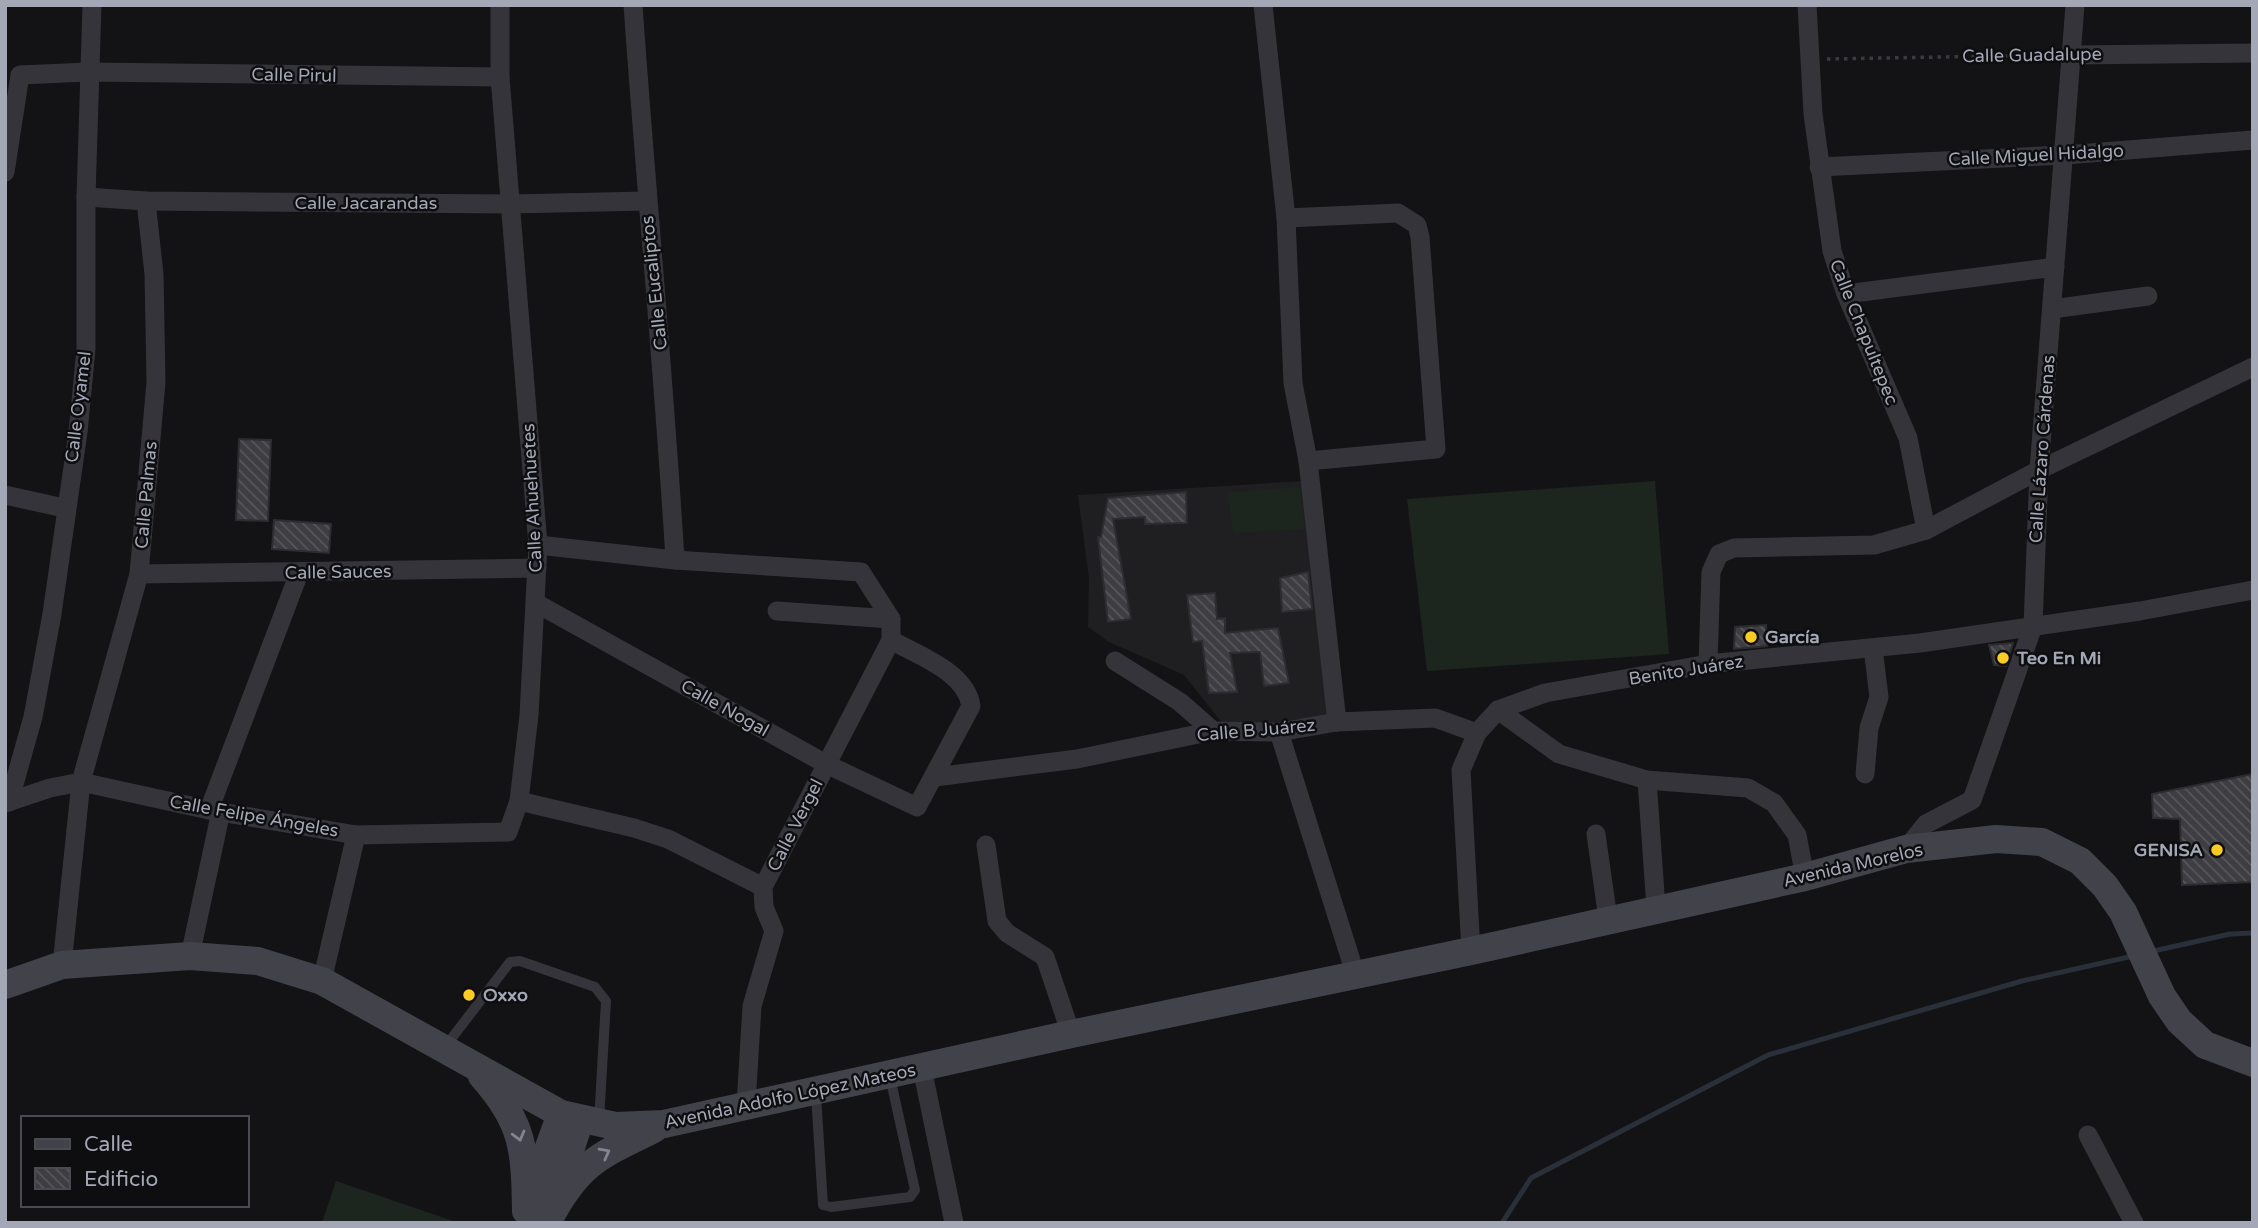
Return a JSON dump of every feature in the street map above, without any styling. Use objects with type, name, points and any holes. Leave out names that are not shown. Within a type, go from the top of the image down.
[{"type":"main road","name":"Avenida Morelos","points":[[1355,973],[1471,951],[1805,877],[1906,849],[1996,839],[2042,842],[2080,861],[2105,886],[2123,912],[2162,996],[2179,1021],[2205,1045],[2253,1063]]},
{"type":"main road","points":[[7,986],[62,965],[191,956],[258,961],[322,981],[580,1119],[536,1220]]},
{"type":"main road","name":"Avenida Adolfo López Mateos","points":[[580,1119],[664,1124],[1355,973]]},
{"type":"main road","points":[[456,1054],[505,1101],[520,1133],[536,1220]]},
{"type":"main road","points":[[536,1220],[589,1162],[664,1124]]},
{"type":"street","name":"Calle Oyamel","points":[[7,803],[35,704],[52,614],[64,508],[78,432],[86,349],[88,72],[92,5]]},
{"type":"street","name":"Calle Ahuehuetes","points":[[500,5],[500,77],[538,545],[536,603],[519,801],[508,832]]},
{"type":"street","name":"Calle Eucaliptos","points":[[633,5],[646,201],[666,400],[675,560]]},
{"type":"street","points":[[1263,5],[1286,218],[1293,383],[1308,461],[1337,722]]},
{"type":"street","name":"Calle Chapultepec","points":[[1807,5],[1813,114],[1832,251],[1846,294],[1908,438],[1926,530]]},
{"type":"street","name":"Calle Lázaro Cárdenas","points":[[1906,849],[1926,824],[1972,800],[2033,626],[2039,470],[2075,5]]},
{"type":"street","name":"Calle Guadalupe","points":[[2073,55],[2253,52]]},
{"type":"street","name":"Calle Pirul","points":[[5,172],[20,75],[88,72],[500,77]]},
{"type":"street","name":"Calle Miguel Hidalgo","points":[[1819,167],[2065,155],[2253,140]]},
{"type":"street","name":"Calle Jacarandas","points":[[86,197],[146,201],[511,204],[646,201]]},
{"type":"street","name":"Calle Palmas","points":[[62,965],[81,782],[139,574],[156,382],[154,274],[146,201]]},
{"type":"street","points":[[1286,218],[1398,213],[1417,225],[1420,237],[1436,449],[1308,461]]},
{"type":"street","points":[[1846,294],[2055,267]]},
{"type":"street","points":[[2052,309],[2148,296]]},
{"type":"street","points":[[1708,664],[1711,572],[1719,554],[1734,548],[1874,545],[1926,530],[2039,470],[2253,367]]},
{"type":"street","points":[[5,495],[64,508]]},
{"type":"street","points":[[538,545],[675,560],[862,572],[891,619],[891,640],[960,681],[969,692],[971,706],[935,777]]},
{"type":"street","name":"Calle Sauces","points":[[139,574],[537,568]]},
{"type":"street","points":[[191,956],[215,811],[299,573]]},
{"type":"street","name":"Benito Juárez","points":[[1471,951],[1461,770],[1476,733],[1498,710],[1545,693],[1708,664],[1873,648],[2140,611],[2253,590]]},
{"type":"street","name":"Calle Nogal","points":[[536,603],[826,764],[917,807],[935,777]]},
{"type":"street","points":[[777,611],[891,619]]},
{"type":"street","name":"Calle Vergel","points":[[746,1105],[752,1006],[774,931],[764,907],[763,887],[891,640]]},
{"type":"street","points":[[1865,774],[1869,728],[1879,697],[1873,648]]},
{"type":"street","points":[[1115,661],[1180,702],[1213,731]]},
{"type":"street","points":[[1498,710],[1559,754],[1647,780],[1748,788],[1774,803],[1797,835],[1805,877]]},
{"type":"street","name":"Calle B Juárez","points":[[935,777],[1077,759],[1213,731],[1279,732],[1337,722],[1435,718],[1476,733]]},
{"type":"street","points":[[1279,732],[1355,973]]},
{"type":"street","points":[[1647,780],[1656,908]]},
{"type":"street","name":"Calle Felipe Ángeles","points":[[7,803],[50,788],[81,782],[215,811],[356,835],[508,832]]},
{"type":"street","points":[[519,801],[634,828],[668,839],[763,887]]},
{"type":"street","points":[[1595,834],[1608,919]]},
{"type":"street","points":[[322,981],[356,835]]},
{"type":"street","points":[[986,845],[997,922],[1007,933],[1045,957],[1071,1034]]},
{"type":"street","points":[[922,1068],[954,1223]]},
{"type":"street","points":[[2088,1135],[2134,1223]]},
{"type":"lane","points":[[456,1054],[503,966],[510,962],[520,961],[595,988],[606,1001],[580,1119]]},
{"type":"lane","points":[[816,1091],[823,1205],[831,1207],[910,1197],[915,1190],[890,1076]]},
{"type":"path","name":"Calle Guadalupe","points":[[1812,60],[2073,55]]},
{"type":"shaded area","points":[[1302,481],[1329,716],[1226,728],[1184,675],[1109,642],[1088,627],[1089,579],[1078,495]]},
{"type":"shaded area","points":[[1655,481],[1669,654],[1427,671],[1407,499]]},
{"type":"shaded area","points":[[1300,487],[1305,529],[1233,533],[1228,493]]},
{"type":"shaded area","points":[[336,1181],[459,1223],[322,1223]]},
{"type":"building","points":[[239,439],[271,440],[268,521],[236,520]]},
{"type":"building","points":[[1186,492],[1187,523],[1145,524],[1145,517],[1113,519],[1131,619],[1108,622],[1098,537],[1101,537],[1108,498]]},
{"type":"building","points":[[274,520],[331,524],[329,553],[272,549]]},
{"type":"building","points":[[1308,572],[1312,609],[1282,612],[1280,578]]},
{"type":"building","points":[[1215,593],[1217,619],[1225,618],[1225,633],[1278,628],[1289,683],[1264,686],[1260,652],[1230,653],[1237,692],[1209,693],[1202,641],[1193,642],[1187,595]]},
{"type":"building","name":"García","points":[[1766,625],[1767,646],[1734,649],[1735,627]]},
{"type":"building","name":"Teo En Mi","points":[[2013,643],[2006,666],[1994,665],[1989,645]]},
{"type":"building","name":"GENISA","points":[[2253,774],[2253,882],[2182,885],[2180,819],[2153,818],[2152,794]]},
{"type":"waterway","points":[[2149,952],[2230,934],[2253,933]]},
{"type":"waterway","points":[[1502,1223],[1531,1178],[1768,1055],[2022,981],[2133,956]]},
{"type":"place","name":"García","points":[[1751,637]]},
{"type":"place","name":"Teo En Mi","points":[[2003,658]]},
{"type":"place","name":"GENISA","points":[[2217,850]]},
{"type":"place","name":"Oxxo","points":[[469,995]]}]
